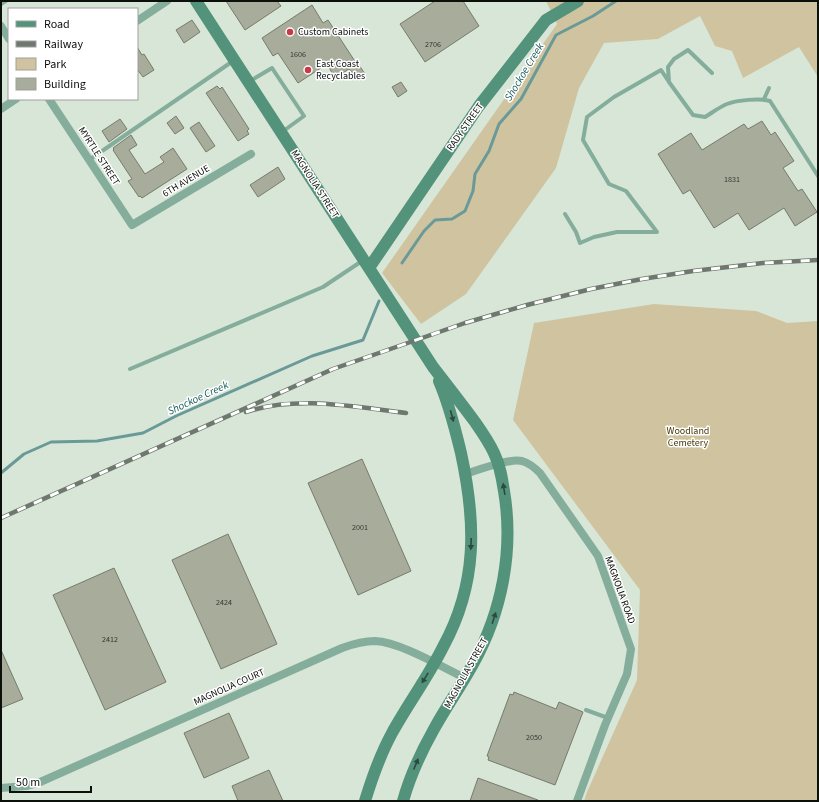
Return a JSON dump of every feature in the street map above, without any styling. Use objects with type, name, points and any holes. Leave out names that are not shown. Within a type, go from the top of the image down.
[{"type":"main road","name":"MAGNOLIA STREET","points":[[196,1],[433,366],[489,443],[498,464],[506,500],[508,522],[508,541],[504,578],[500,596],[489,631],[481,649],[426,743],[402,801]]},
{"type":"main road","name":"RADY STREET","points":[[366,264],[479,106],[546,20],[578,1]]},
{"type":"main road","name":"MAGNOLIA STREET","points":[[365,801],[376,768],[391,734],[434,663],[456,620],[470,568],[472,531],[470,503],[465,474],[449,404],[433,366]]},
{"type":"street","points":[[138,20],[167,1]]},
{"type":"street","points":[[1,26],[8,36]]},
{"type":"street","points":[[1,109],[14,100]]},
{"type":"street","name":"MYRTLE STREET","points":[[50,100],[132,225]]},
{"type":"street","name":"6TH AVENUE","points":[[132,225],[251,154]]},
{"type":"street","name":"MAGNOLIA ROAD","points":[[465,474],[512,461],[523,462],[532,466],[540,473],[598,556],[631,649],[627,674],[608,718],[577,801]]},
{"type":"street","name":"MAGNOLIA COURT","points":[[1,788],[26,786],[38,783],[342,648],[359,642],[376,641],[394,645],[465,678]]},
{"type":"lane","points":[[1,4],[6,1]]},
{"type":"lane","points":[[669,82],[668,67],[674,60],[688,50],[712,73]]},
{"type":"lane","points":[[89,160],[235,60]]},
{"type":"lane","points":[[249,82],[272,68],[304,116],[282,133]]},
{"type":"lane","points":[[565,214],[576,232],[580,243],[594,237],[617,232],[657,232],[626,191],[609,184],[583,140],[587,117],[614,97],[661,70],[693,115],[705,117],[725,105],[732,103],[764,99],[770,101],[818,176]]},
{"type":"lane","points":[[764,99],[769,88]]},
{"type":"lane","points":[[130,368],[323,287],[366,264]]},
{"type":"lane","points":[[586,710],[608,718]]},
{"type":"green space","points":[[546,1],[818,1],[818,77],[799,47],[743,78],[732,51],[715,46],[700,16],[658,39],[604,43],[579,88],[556,168],[466,294],[421,324],[382,273],[557,24]]},
{"type":"green space","name":"Woodland Cemetery","points":[[654,304],[756,311],[787,323],[818,321],[818,801],[584,801],[637,680],[640,590],[513,420],[534,323]]},
{"type":"building","points":[[226,1],[277,1],[281,6],[245,30]]},
{"type":"building","points":[[435,1],[463,1],[479,26],[425,62],[400,24]]},
{"type":"building","points":[[312,5],[323,23],[328,20],[358,66],[359,65],[365,74],[357,79],[349,69],[335,78],[327,64],[298,83],[278,53],[273,56],[262,38]]},
{"type":"building","points":[[192,20],[200,32],[184,43],[176,30]]},
{"type":"building","points":[[138,49],[142,55],[144,54],[154,70],[143,77],[138,70]]},
{"type":"building","points":[[401,82],[407,91],[398,97],[392,87]]},
{"type":"building","points":[[217,86],[220,89],[222,87],[249,129],[247,131],[249,134],[238,141],[206,93]]},
{"type":"building","points":[[176,116],[184,128],[175,134],[167,123]]},
{"type":"building","points":[[120,119],[127,129],[109,142],[102,131]]},
{"type":"building","points":[[762,121],[771,135],[775,132],[794,161],[783,168],[798,191],[802,189],[817,212],[795,226],[784,208],[749,230],[738,213],[714,228],[690,190],[683,194],[658,154],[691,133],[702,150],[744,124],[748,129]]},
{"type":"building","points":[[199,122],[215,146],[206,152],[190,128]]},
{"type":"building","points":[[131,135],[137,145],[129,150],[145,174],[164,162],[160,157],[173,148],[187,169],[142,198],[140,196],[139,197],[128,181],[132,179],[113,150],[113,148]]},
{"type":"building","points":[[278,167],[285,179],[258,197],[250,185]]},
{"type":"building","points":[[362,459],[411,571],[358,595],[308,483]]},
{"type":"building","points":[[228,534],[277,644],[221,669],[172,560]]},
{"type":"building","points":[[114,568],[166,682],[105,710],[53,595]]},
{"type":"building","points":[[1,650],[23,699],[1,708]]},
{"type":"building","points":[[514,692],[556,709],[559,702],[583,712],[555,785],[488,760],[489,757],[487,756],[510,694],[513,695]]},
{"type":"building","points":[[229,713],[249,758],[204,778],[184,733]]},
{"type":"building","points":[[269,770],[283,801],[238,801],[232,786]]},
{"type":"building","points":[[478,778],[538,800],[470,801]]},
{"type":"waterway","name":"Shockoe Creek","points":[[402,263],[424,231],[435,220],[452,219],[465,211],[473,191],[475,174],[489,151],[499,124],[521,99],[556,35],[593,16],[616,1]]},
{"type":"waterway","name":"Shockoe Creek","points":[[1,473],[24,454],[51,442],[97,441],[143,433],[176,416],[312,356],[363,340],[379,301]]},
{"type":"railway","points":[[1,518],[333,369],[465,323],[527,305],[591,289],[642,279],[693,271],[763,263],[818,260]]},
{"type":"railway","points":[[246,412],[265,407],[305,403],[406,413]]},
{"type":"place","name":"Custom Cabinets","points":[[290,32]]},
{"type":"place","name":"East Coast Recyclables","points":[[308,70]]}]
